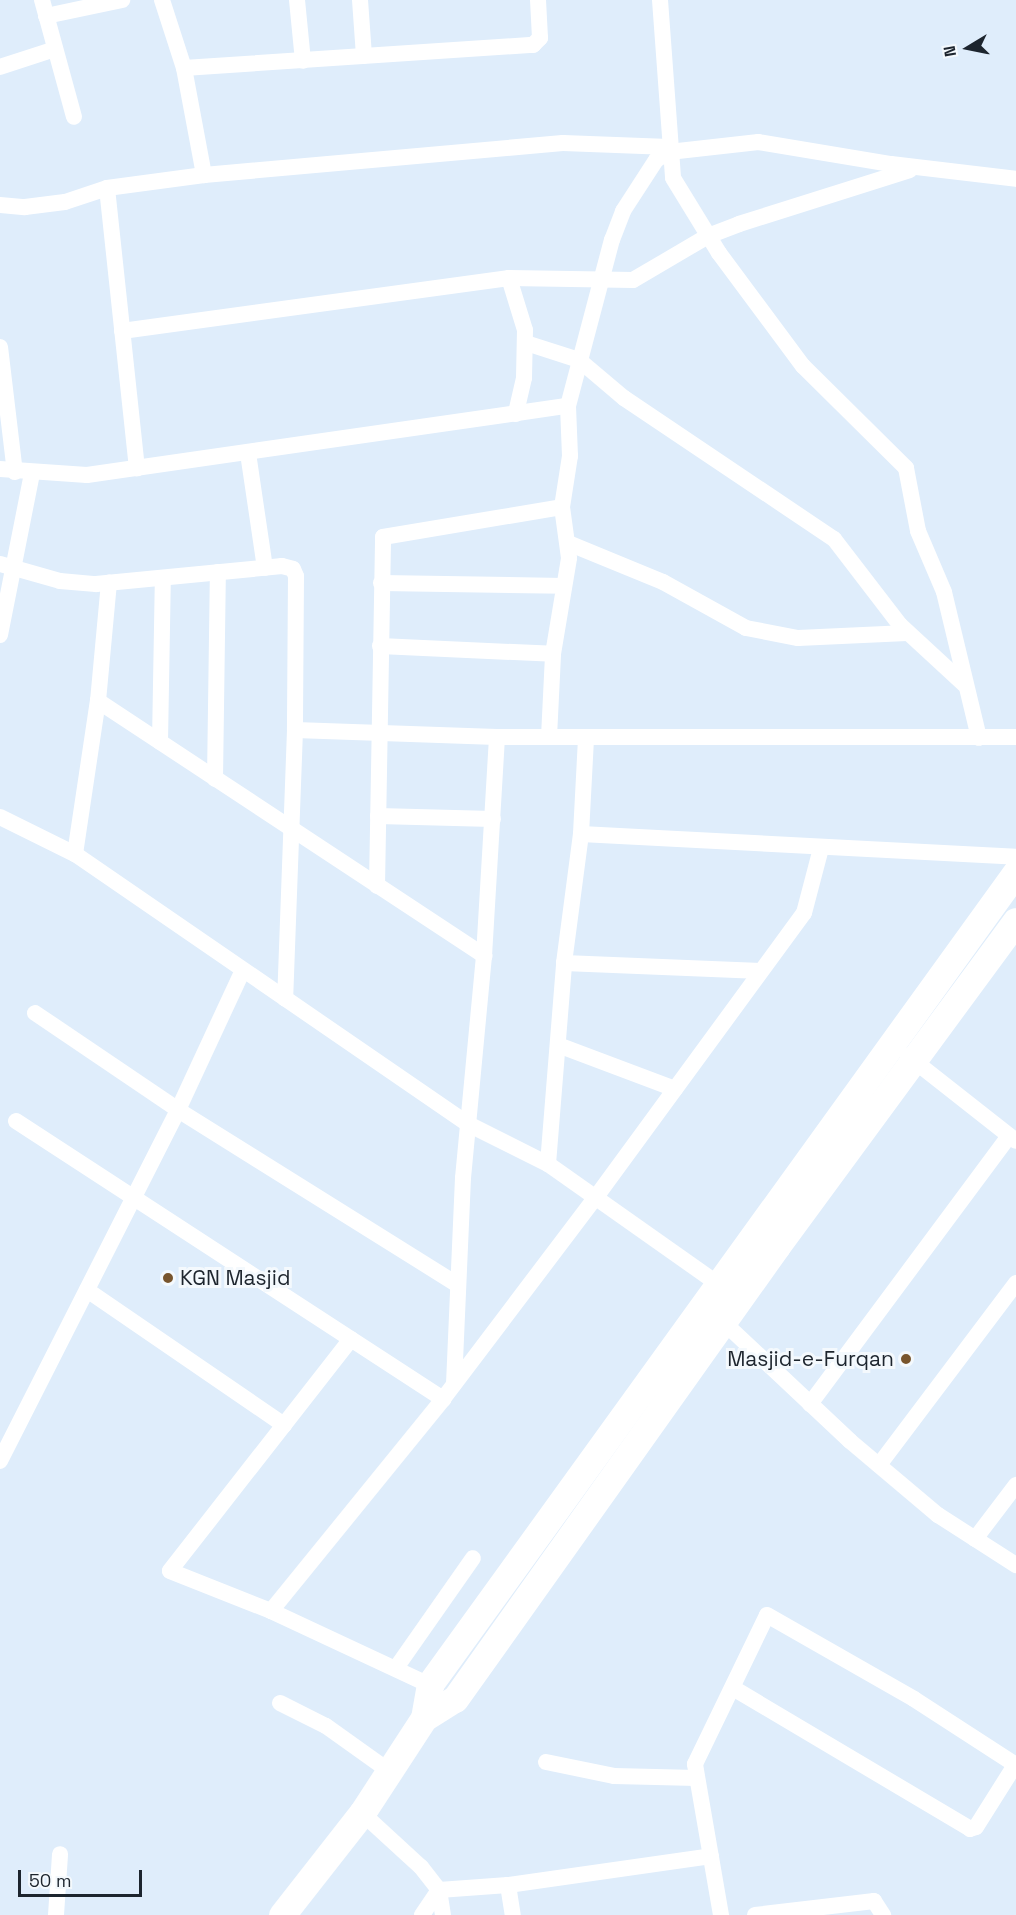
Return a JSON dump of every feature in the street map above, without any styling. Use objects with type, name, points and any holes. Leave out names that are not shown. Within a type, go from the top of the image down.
[{"type":"main road","points":[[730,1292],[893,1044],[1016,872]]},
{"type":"main road","points":[[282,1915],[362,1813],[424,1718],[430,1684],[730,1292],[914,1060],[1016,921]]},
{"type":"main road","points":[[424,1718],[455,1699],[714,1314]]},
{"type":"street","points":[[74,117],[44,8],[122,0]]},
{"type":"street","points":[[162,0],[184,68],[204,176]]},
{"type":"street","points":[[297,0],[303,60]]},
{"type":"street","points":[[360,0],[364,57]]},
{"type":"street","points":[[184,68],[533,45],[540,38],[538,0]]},
{"type":"street","points":[[660,0],[669,149],[673,178],[708,236],[803,366],[906,468],[918,531],[944,592],[964,684],[979,738]]},
{"type":"street","points":[[0,67],[55,49]]},
{"type":"street","points":[[0,205],[25,207],[65,201],[107,188],[204,176],[563,142],[669,149],[758,142],[919,167],[1016,179]]},
{"type":"street","points":[[549,738],[553,654],[568,543],[562,507],[570,456],[568,406],[600,281],[623,211],[656,160],[669,149]]},
{"type":"street","points":[[122,331],[509,278],[600,281],[643,276],[708,236],[774,210],[919,167]]},
{"type":"street","points":[[107,188],[137,468]]},
{"type":"street","points":[[509,278],[521,312],[526,343],[524,378],[516,414]]},
{"type":"street","points":[[526,343],[579,360],[624,398],[834,539],[873,594],[907,633],[964,684]]},
{"type":"street","points":[[0,347],[7,471],[87,475],[568,406]]},
{"type":"street","points":[[248,453],[265,568]]},
{"type":"street","points":[[0,635],[6,565],[32,473]]},
{"type":"street","points":[[377,886],[381,541],[388,534],[562,507]]},
{"type":"street","points":[[568,543],[663,582],[746,628],[798,638],[907,633]]},
{"type":"street","points":[[6,565],[60,581],[109,583],[289,567],[296,576],[295,730],[285,999]]},
{"type":"street","points":[[215,779],[218,572]]},
{"type":"street","points":[[160,742],[163,578]]},
{"type":"street","points":[[75,854],[98,701],[109,583]]},
{"type":"street","points":[[381,584],[564,586]]},
{"type":"street","points":[[380,646],[553,654]]},
{"type":"street","points":[[98,701],[484,956]]},
{"type":"street","points":[[295,730],[549,738],[1016,737]]},
{"type":"street","points":[[454,1384],[468,1124],[484,956],[497,737]]},
{"type":"street","points":[[548,1164],[564,963],[582,834],[586,738]]},
{"type":"street","points":[[378,816],[493,819]]},
{"type":"street","points":[[0,817],[75,854],[468,1124],[548,1164],[730,1292]]},
{"type":"street","points":[[582,834],[821,848],[1016,856]]},
{"type":"street","points":[[271,1611],[443,1399],[596,1197],[804,913],[821,848]]},
{"type":"street","points":[[564,963],[761,971]]},
{"type":"street","points":[[0,1461],[178,1110],[243,970]]},
{"type":"street","points":[[35,1013],[178,1110],[458,1286]]},
{"type":"street","points":[[810,1404],[1013,1138],[893,1044]]},
{"type":"street","points":[[558,1045],[675,1089]]},
{"type":"street","points":[[16,1120],[135,1195],[443,1399]]},
{"type":"street","points":[[879,1465],[1016,1283]]},
{"type":"street","points":[[87,1290],[284,1425]]},
{"type":"street","points":[[714,1314],[810,1404],[938,1515],[1016,1565]]},
{"type":"street","points":[[351,1339],[170,1571],[271,1611],[430,1684],[455,1699]]},
{"type":"street","points":[[975,1539],[1016,1485]]},
{"type":"street","points":[[396,1668],[473,1558]]},
{"type":"street","points":[[721,1915],[695,1764],[767,1615],[914,1699],[1016,1765],[976,1827],[970,1829],[733,1688]]},
{"type":"street","points":[[280,1703],[326,1726],[389,1771]]},
{"type":"street","points":[[546,1762],[614,1776],[698,1778]]},
{"type":"street","points":[[362,1813],[421,1867],[439,1890],[443,1915]]},
{"type":"street","points":[[56,1915],[60,1854]]},
{"type":"street","points":[[439,1890],[508,1885],[711,1856]]},
{"type":"street","points":[[508,1885],[513,1915]]},
{"type":"street","points":[[422,1915],[439,1890]]},
{"type":"street","points":[[755,1915],[874,1901],[883,1915]]},
{"type":"place","name":"KGN Masjid","points":[[168,1278]]},
{"type":"place","name":"Masjid-e-Furqan","points":[[906,1359]]}]
